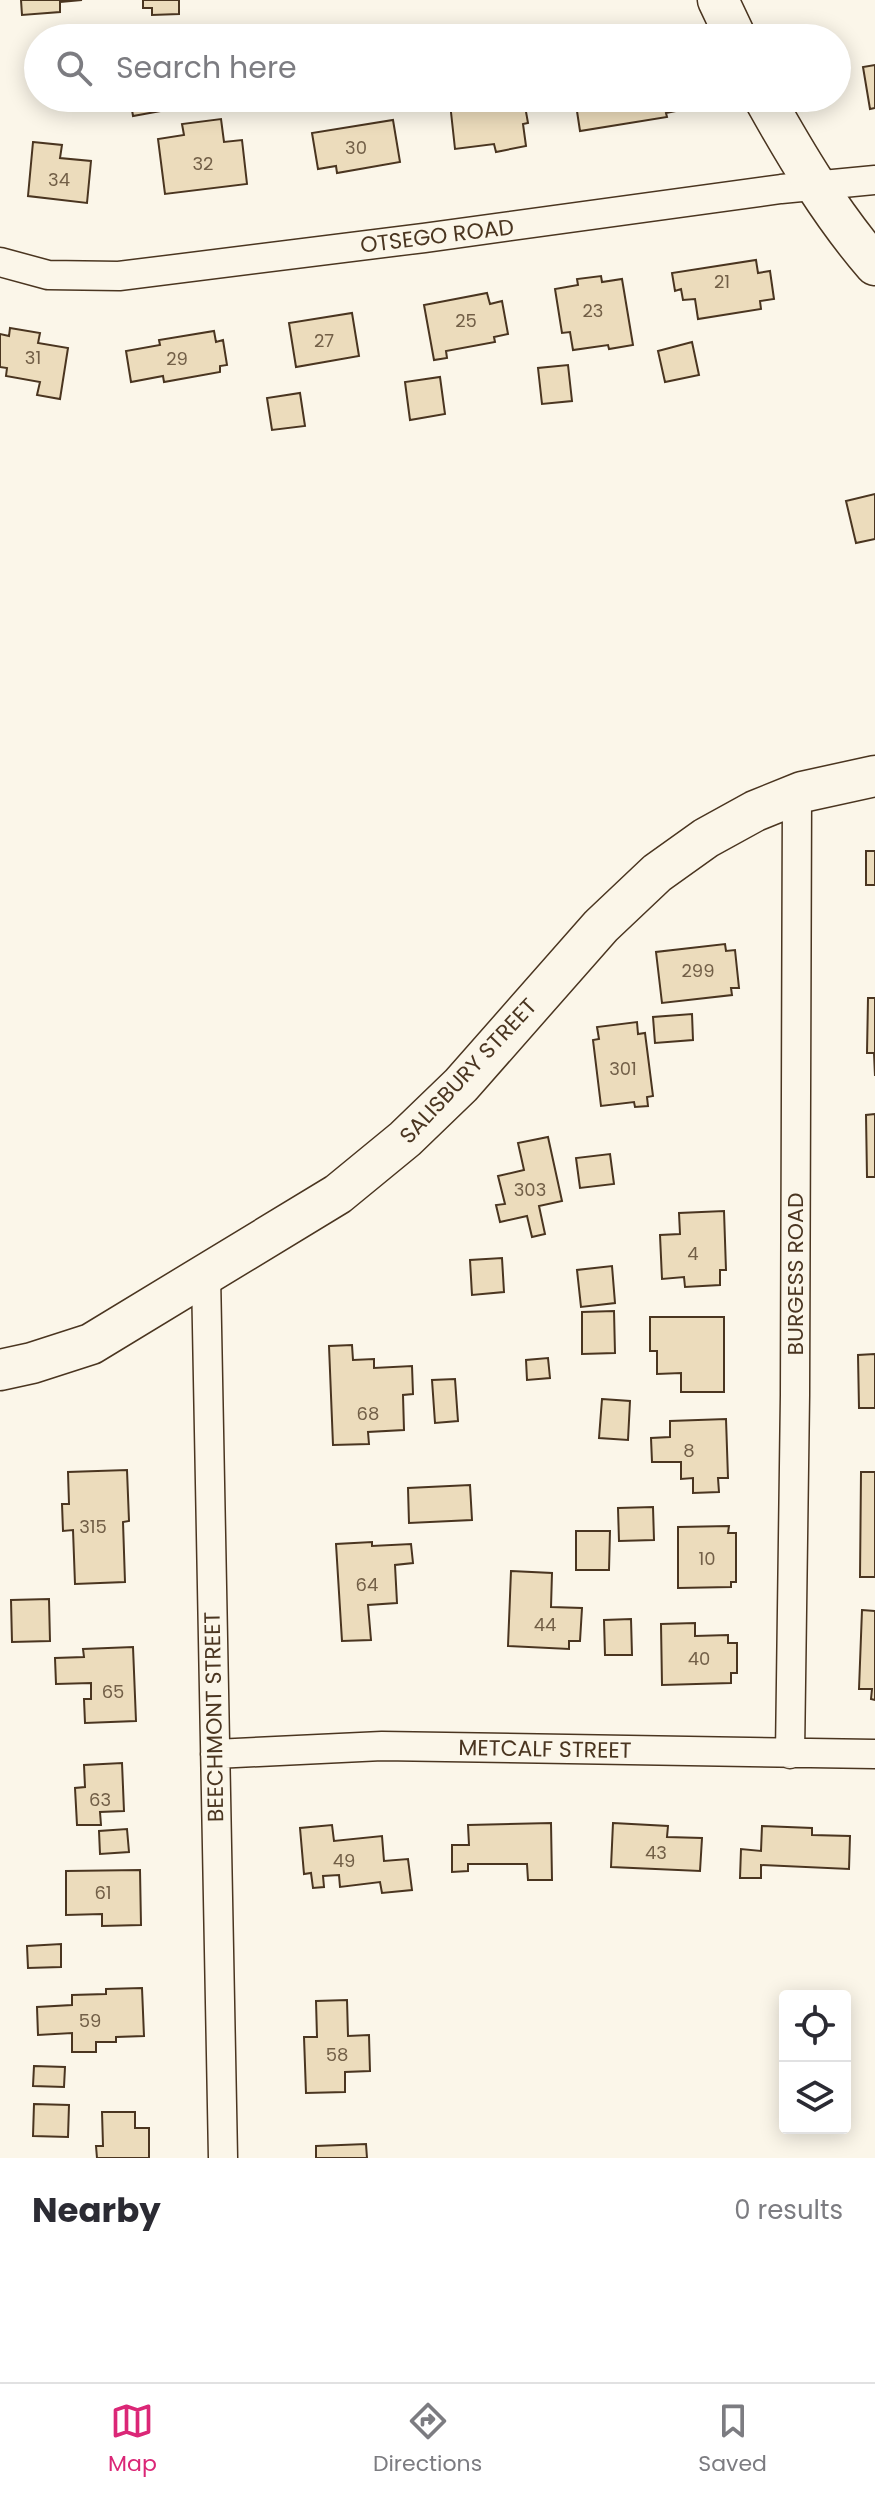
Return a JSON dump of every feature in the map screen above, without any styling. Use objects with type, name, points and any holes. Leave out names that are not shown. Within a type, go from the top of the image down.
[{"type":"main road","points":[[718,0],[729,24]]},
{"type":"main road","points":[[772,112],[815,185],[875,265]]},
{"type":"main road","name":"SALISBURY STREET","points":[[0,1370],[91,1344],[338,1194],[405,1139],[461,1085],[601,926],[657,873],[732,822],[797,794],[875,776]]},
{"type":"street","name":"OTSEGO ROAD","points":[[0,262],[48,275],[119,276],[815,185],[875,180]]},
{"type":"street","name":"BURGESS ROAD","points":[[790,1754],[797,794]]},
{"type":"street","name":"BEECHMONT STREET","points":[[206,1275],[223,2158]]},
{"type":"street","name":"METCALF STREET","points":[[215,1754],[382,1746],[875,1754]]},
{"type":"building","points":[[21,0],[82,0],[60,2],[60,12],[22,15]]},
{"type":"building","points":[[143,0],[179,0],[179,14],[152,15],[152,8],[143,8]]},
{"type":"building","points":[[875,65],[875,108],[870,109],[863,67]]},
{"type":"building","points":[[132,112],[155,112],[133,116]]},
{"type":"building","points":[[451,112],[526,112],[528,123],[523,124],[526,146],[496,152],[494,144],[455,149]]},
{"type":"building","points":[[577,112],[671,112],[666,113],[667,117],[580,131]]},
{"type":"building","points":[[221,119],[224,142],[242,140],[247,184],[165,194],[158,139],[184,135],[182,124]]},
{"type":"building","points":[[393,120],[400,162],[337,173],[336,166],[318,169],[312,133]]},
{"type":"building","points":[[33,142],[62,145],[60,158],[91,161],[87,203],[28,196]]},
{"type":"building","points":[[756,260],[758,273],[770,271],[774,299],[760,301],[761,309],[698,319],[695,299],[683,300],[681,289],[675,291],[672,273]]},
{"type":"building","points":[[601,276],[602,282],[622,279],[633,345],[573,350],[570,332],[562,333],[555,289],[578,285],[577,279]]},
{"type":"building","points":[[487,293],[490,304],[502,301],[508,334],[494,337],[495,342],[446,351],[447,358],[434,360],[424,305]]},
{"type":"building","points":[[352,313],[359,356],[296,367],[289,323]]},
{"type":"building","points":[[10,328],[40,333],[38,343],[68,348],[60,399],[37,395],[40,382],[6,376],[7,368],[0,367],[0,334],[9,336]]},
{"type":"building","points":[[214,331],[216,342],[223,340],[227,365],[220,366],[220,372],[164,382],[163,376],[131,382],[126,351],[160,345],[159,340]]},
{"type":"building","points":[[692,342],[699,375],[665,382],[658,351]]},
{"type":"building","points":[[568,365],[572,401],[542,404],[538,368]]},
{"type":"building","points":[[440,377],[445,414],[410,420],[405,382]]},
{"type":"building","points":[[300,393],[305,426],[272,430],[267,398]]},
{"type":"building","points":[[875,494],[875,539],[856,543],[846,501]]},
{"type":"building","points":[[866,851],[875,851],[875,885],[866,885]]},
{"type":"building","points":[[725,944],[726,951],[735,950],[739,988],[731,988],[732,995],[662,1003],[656,952]]},
{"type":"building","points":[[868,998],[875,998],[875,1076],[874,1053],[867,1053]]},
{"type":"building","points":[[692,1014],[693,1040],[655,1043],[653,1017]]},
{"type":"building","points":[[637,1022],[638,1034],[645,1033],[653,1096],[647,1097],[648,1106],[635,1107],[634,1102],[601,1106],[593,1040],[599,1039],[597,1027]]},
{"type":"building","points":[[875,1114],[875,1177],[867,1177],[866,1115]]},
{"type":"building","points":[[548,1137],[562,1201],[539,1206],[545,1234],[532,1237],[527,1216],[500,1222],[496,1205],[505,1204],[498,1176],[524,1170],[518,1143]]},
{"type":"building","points":[[610,1154],[614,1184],[580,1188],[576,1158]]},
{"type":"building","points":[[724,1211],[726,1270],[720,1270],[720,1285],[685,1287],[684,1277],[662,1279],[660,1235],[680,1234],[679,1213]]},
{"type":"building","points":[[502,1258],[504,1292],[472,1295],[470,1260]]},
{"type":"building","points":[[612,1266],[615,1303],[581,1307],[577,1270]]},
{"type":"building","points":[[614,1311],[615,1353],[582,1354],[582,1312]]},
{"type":"building","points":[[650,1317],[724,1317],[724,1392],[681,1392],[681,1373],[657,1374],[657,1351],[650,1351]]},
{"type":"building","points":[[352,1345],[353,1360],[374,1359],[374,1368],[412,1366],[413,1394],[403,1395],[404,1430],[368,1432],[369,1444],[333,1445],[329,1346]]},
{"type":"building","points":[[875,1354],[875,1408],[859,1408],[858,1355]]},
{"type":"building","points":[[548,1358],[550,1378],[527,1380],[526,1360]]},
{"type":"building","points":[[455,1379],[458,1421],[435,1423],[432,1380]]},
{"type":"building","points":[[602,1399],[630,1401],[628,1440],[599,1438]]},
{"type":"building","points":[[726,1419],[728,1478],[718,1478],[719,1492],[693,1493],[693,1478],[681,1479],[681,1462],[652,1462],[651,1438],[670,1437],[670,1421]]},
{"type":"building","points":[[127,1470],[129,1521],[123,1522],[125,1582],[75,1584],[73,1530],[63,1531],[62,1504],[69,1504],[68,1472]]},
{"type":"building","points":[[861,1472],[875,1472],[875,1577],[860,1577]]},
{"type":"building","points":[[470,1485],[472,1520],[409,1523],[408,1488]]},
{"type":"building","points":[[653,1507],[654,1540],[619,1541],[618,1508]]},
{"type":"building","points":[[729,1526],[728,1533],[736,1533],[736,1582],[731,1582],[731,1587],[678,1588],[678,1527]]},
{"type":"building","points":[[576,1531],[610,1531],[609,1570],[576,1570]]},
{"type":"building","points":[[372,1542],[372,1546],[411,1544],[413,1563],[395,1565],[397,1603],[368,1605],[371,1640],[342,1641],[336,1544]]},
{"type":"building","points":[[511,1571],[552,1573],[551,1607],[582,1608],[580,1641],[569,1641],[569,1649],[508,1646]]},
{"type":"building","points":[[49,1599],[50,1641],[12,1642],[11,1600]]},
{"type":"building","points":[[862,1610],[875,1611],[875,1700],[871,1699],[872,1689],[859,1689]]},
{"type":"building","points":[[631,1619],[632,1655],[605,1655],[604,1620]]},
{"type":"building","points":[[695,1623],[695,1636],[728,1635],[728,1643],[737,1643],[737,1673],[731,1673],[731,1683],[662,1685],[661,1624]]},
{"type":"building","points":[[133,1647],[136,1721],[85,1723],[84,1699],[91,1699],[91,1683],[56,1684],[55,1658],[84,1657],[83,1649]]},
{"type":"building","points":[[122,1763],[124,1811],[100,1812],[101,1825],[77,1825],[75,1788],[85,1787],[84,1765]]},
{"type":"building","points":[[551,1823],[552,1880],[528,1880],[527,1864],[468,1864],[468,1871],[452,1872],[452,1845],[469,1845],[468,1825]]},
{"type":"building","points":[[613,1823],[668,1826],[667,1837],[702,1838],[700,1871],[611,1867]]},
{"type":"building","points":[[332,1825],[334,1841],[382,1836],[384,1861],[408,1859],[412,1890],[382,1893],[380,1882],[340,1887],[339,1875],[323,1876],[324,1887],[313,1888],[311,1873],[304,1874],[300,1828]]},
{"type":"building","points":[[762,1826],[812,1828],[812,1835],[850,1836],[849,1869],[761,1865],[761,1878],[740,1878],[741,1849],[761,1851]]},
{"type":"building","points":[[127,1829],[129,1852],[100,1854],[99,1831]]},
{"type":"building","points":[[140,1870],[141,1925],[102,1926],[102,1914],[66,1915],[66,1871]]},
{"type":"building","points":[[61,1944],[61,1967],[28,1968],[27,1946]]},
{"type":"building","points":[[142,1988],[144,2036],[116,2037],[116,2042],[96,2042],[96,2052],[72,2052],[72,2033],[38,2035],[37,2007],[72,2005],[72,1995],[106,1994],[106,1989]]},
{"type":"building","points":[[347,2000],[348,2036],[369,2035],[370,2071],[345,2072],[345,2092],[306,2093],[304,2037],[317,2037],[316,2001]]},
{"type":"building","points":[[34,2066],[65,2067],[64,2087],[33,2086]]},
{"type":"building","points":[[34,2104],[69,2105],[68,2137],[33,2136]]},
{"type":"building","points":[[102,2112],[135,2112],[135,2128],[149,2128],[149,2158],[97,2158],[96,2146],[103,2146]]},
{"type":"building","points":[[366,2144],[367,2158],[316,2158],[316,2146]]}]
